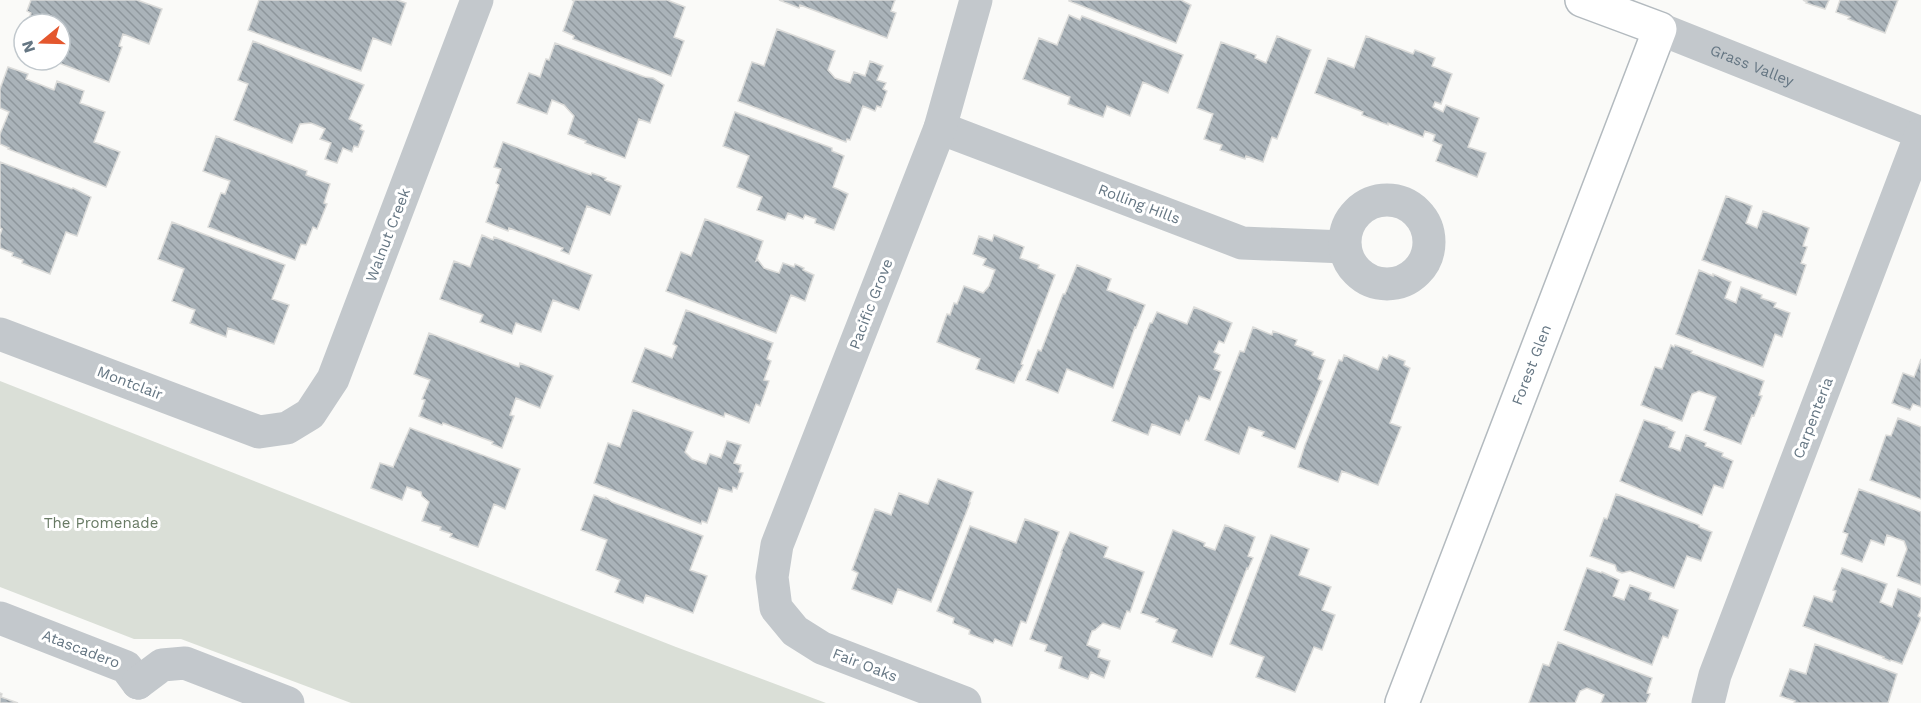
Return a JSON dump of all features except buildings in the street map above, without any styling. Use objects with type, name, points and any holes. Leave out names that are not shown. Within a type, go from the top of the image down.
[{"type":"street","name":"Walnut Creek","points":[[259,432],[287,428],[310,414],[333,379],[477,0]]},
{"type":"street","name":"Pacific Grove","points":[[776,608],[771,577],[777,546],[940,128],[976,0]]},
{"type":"street","name":"Grass Valley","points":[[1582,0],[1921,134]]},
{"type":"street","name":"Forest Glen","points":[[1402,703],[1660,29]]},
{"type":"street","name":"Rolling Hills","points":[[940,128],[1242,243],[1345,247]]},
{"type":"street","name":"Carpenteria","points":[[1708,703],[1715,675],[1921,134]]},
{"type":"street","name":"Montclair","points":[[0,334],[259,432]]},
{"type":"street","name":"Fair Oaks","points":[[776,608],[795,631],[822,648],[966,703]]},
{"type":"street","name":"Atascadero","points":[[0,618],[126,667],[137,693],[162,665],[185,663],[288,703]]},
{"type":"green space","name":"The Promenade","points":[[0,381],[676,647],[826,703],[351,703],[181,639],[134,639],[0,587]]}]
